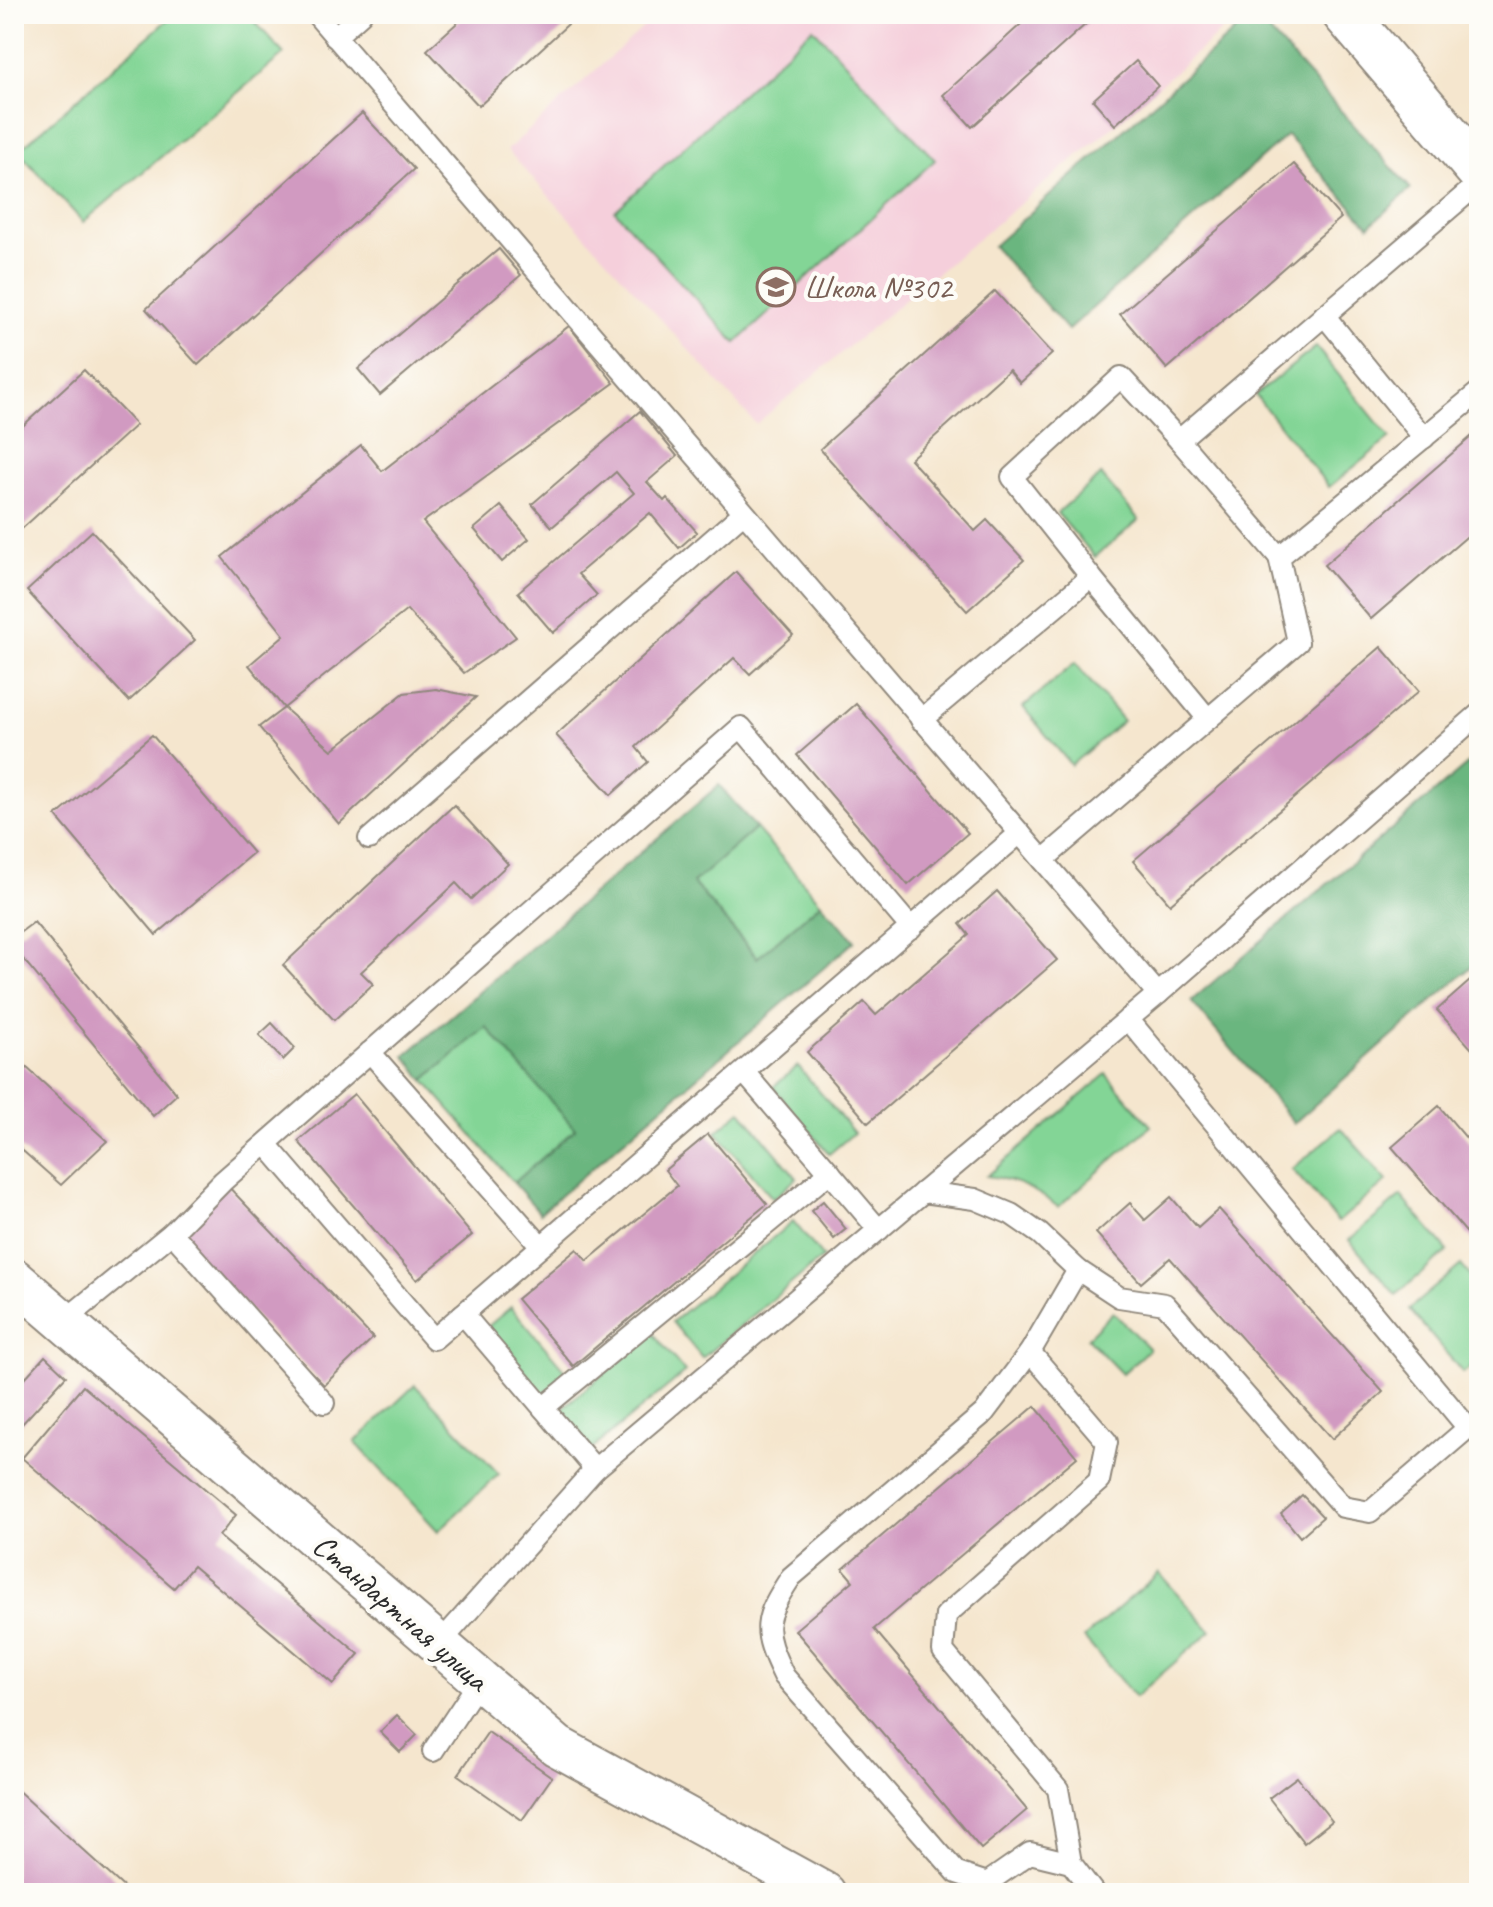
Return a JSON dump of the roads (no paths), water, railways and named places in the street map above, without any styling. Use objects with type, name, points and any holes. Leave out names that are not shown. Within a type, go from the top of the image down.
[{"type":"main road","points":[[1345,14],[1479,171]]},
{"type":"street","name":"Стандартная улица","points":[[14,1279],[557,1746],[825,1893]]},
{"type":"lane","points":[[316,14],[1158,994]]},
{"type":"lane","points":[[335,37],[361,14]]},
{"type":"lane","points":[[1179,440],[1479,183]]},
{"type":"lane","points":[[1324,315],[1424,438]]},
{"type":"lane","points":[[1043,860],[1208,719],[1298,642],[1279,557],[1121,377],[1012,477],[1208,719]]},
{"type":"lane","points":[[1279,557],[1479,392]]},
{"type":"lane","points":[[369,839],[743,513]]},
{"type":"lane","points":[[921,720],[1091,577]]},
{"type":"lane","points":[[439,1644],[595,1469],[1158,994],[1479,714]]},
{"type":"lane","points":[[64,1321],[172,1233],[266,1144],[741,727],[911,928]]},
{"type":"lane","points":[[266,1144],[434,1339],[1020,833]]},
{"type":"lane","points":[[923,1192],[975,1199],[1011,1214],[1040,1234],[1078,1270],[1119,1297],[1165,1304],[1343,1507],[1370,1512],[1474,1426],[1128,1019]]},
{"type":"lane","points":[[370,1052],[541,1246]]},
{"type":"lane","points":[[744,1072],[879,1230]]},
{"type":"lane","points":[[543,1408],[830,1172]]},
{"type":"lane","points":[[172,1233],[324,1403]]},
{"type":"lane","points":[[1071,1863],[1030,1853],[987,1883],[957,1873],[784,1676],[768,1644],[769,1611],[791,1577],[984,1413],[1030,1352],[1078,1270]]},
{"type":"lane","points":[[463,1314],[595,1469]]},
{"type":"lane","points":[[1030,1352],[1107,1442],[1099,1481],[946,1615],[943,1651],[1058,1789],[1071,1863],[1094,1893]]},
{"type":"lane","points":[[433,1751],[480,1680]]},
{"type":"place","name":"Школа №302","points":[[776,287]]}]
